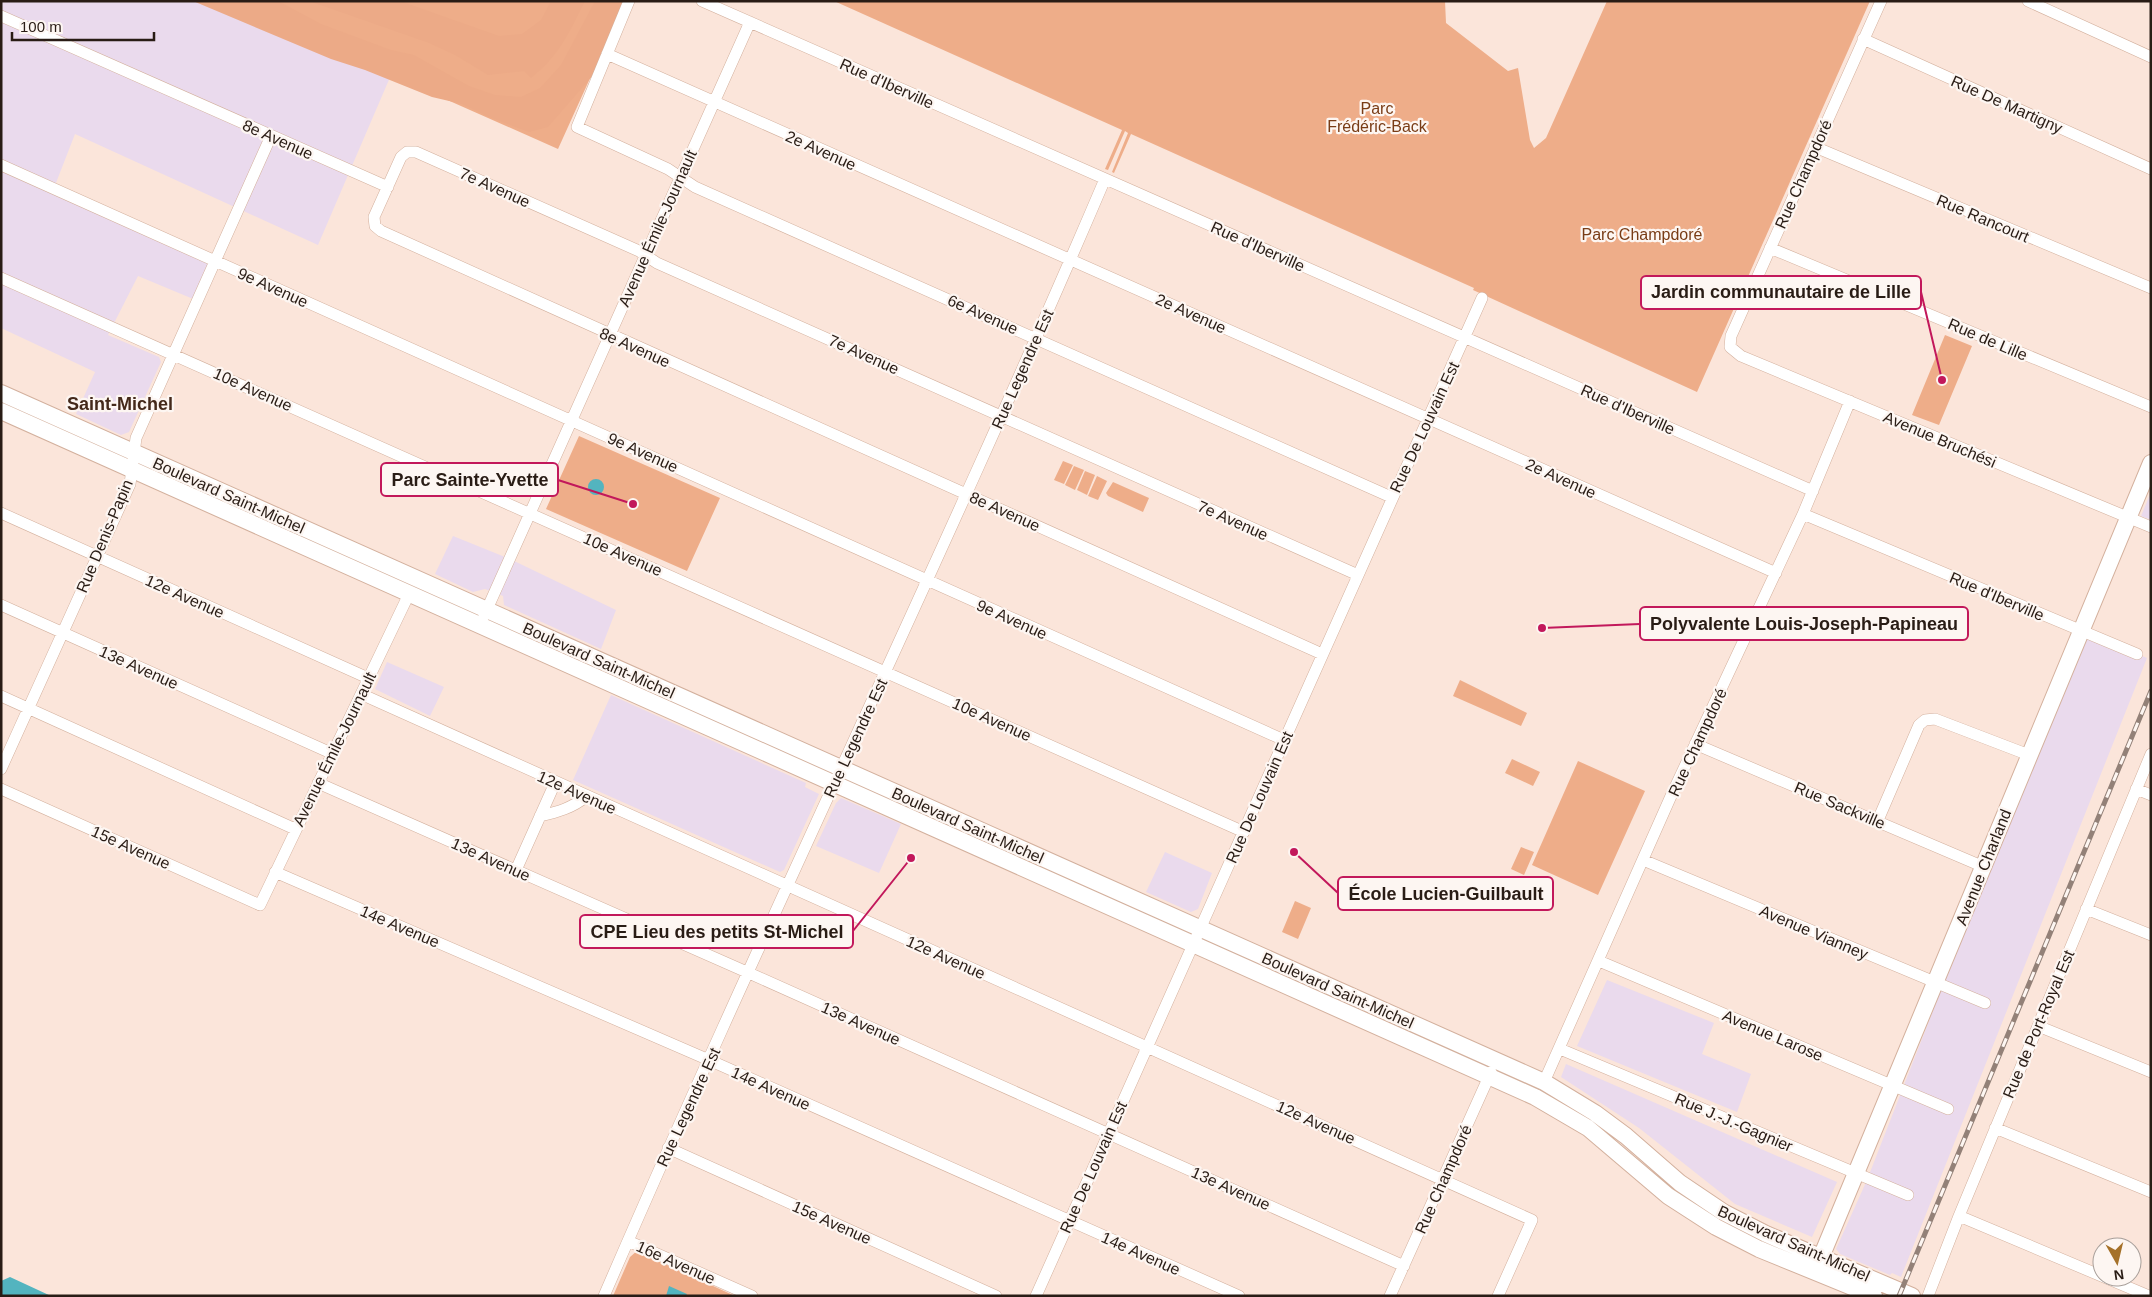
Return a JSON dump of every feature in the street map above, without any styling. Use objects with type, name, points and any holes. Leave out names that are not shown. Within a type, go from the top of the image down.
[{"type":"main road","name":"Boulevard Saint-Michel","points":[[1,393],[1200,929],[1492,1068],[1535,1097],[1580,1122],[1608,1143],[1668,1196],[1708,1222],[1751,1245],[1818,1264],[1912,1296]]},
{"type":"main road","name":"Boulevard Saint-Michel","points":[[1,411],[1193,944],[1492,1068],[1544,1082],[1612,1125],[1673,1178],[1706,1202],[1874,1296]]},
{"type":"main road","name":"Avenue Charland","points":[[1818,1264],[2151,463]]},
{"type":"street","points":[[607,54],[629,1]]},
{"type":"street","name":"Rue d'Iberville","points":[[702,1],[1813,491]]},
{"type":"street","name":"Rue Champdoré","points":[[1730,347],[1731,336],[1881,1]]},
{"type":"street","points":[[2028,1],[2151,57]]},
{"type":"street","name":"8e Avenue","points":[[1,16],[388,187],[374,217],[375,226],[381,231],[1322,654]]},
{"type":"street","name":"Avenue Émile-Journault","points":[[480,625],[750,22]]},
{"type":"street","name":"Rue De Martigny","points":[[1864,40],[2151,169]]},
{"type":"street","name":"2e Avenue","points":[[607,54],[1776,573]]},
{"type":"street","name":"6e Avenue","points":[[607,54],[577,127],[668,169],[695,187],[1392,497]]},
{"type":"street","name":"Rue Denis-Papin","points":[[1,769],[130,484],[136,438],[271,136]]},
{"type":"street","name":"Rue Rancourt","points":[[1815,147],[2151,288]]},
{"type":"street","name":"7e Avenue","points":[[388,187],[401,157],[407,152],[416,152],[645,255],[657,263],[1002,415],[1358,576]]},
{"type":"street","name":"9e Avenue","points":[[1,165],[1284,740]]},
{"type":"street","name":"Rue Legendre Est","points":[[604,1296],[668,1148],[928,581],[1106,179]]},
{"type":"street","name":"Rue de Lille","points":[[1770,248],[2151,407]]},
{"type":"street","name":"10e Avenue","points":[[1,278],[173,353],[1244,832]]},
{"type":"street","name":"Rue De Louvain Est","points":[[1036,1296],[1482,298]]},
{"type":"street","name":"Avenue Bruchési","points":[[1730,347],[1741,356],[2151,528]]},
{"type":"street","name":"Rue Champdoré","points":[[1544,1082],[1695,744],[1803,514],[1850,401]]},
{"type":"street","name":"12e Avenue","points":[[1,513],[368,678]]},
{"type":"street","name":"Rue d'Iberville","points":[[1803,514],[2137,654]]},
{"type":"street","name":"Avenue Émile-Journault","points":[[260,905],[331,753],[409,594]]},
{"type":"street","name":"13e Avenue","points":[[1,605],[331,753]]},
{"type":"street","name":"12e Avenue","points":[[361,694],[1532,1220],[1498,1296]]},
{"type":"street","points":[[1,696],[295,829]]},
{"type":"street","points":[[1878,820],[1919,725],[1925,720],[1935,719],[2029,755]]},
{"type":"street","name":"Rue Sackville","points":[[1695,744],[1984,866]]},
{"type":"street","name":"Rue de Port-Royal Est","points":[[1928,1296],[1995,1128],[2151,754]]},
{"type":"street","points":[[516,870],[555,782]]},
{"type":"street","name":"13e Avenue","points":[[318,783],[749,973],[1404,1266]]},
{"type":"street","name":"15e Avenue","points":[[1,789],[260,905]]},
{"type":"street","points":[[2136,789],[2151,795]]},
{"type":"street","points":[[540,816],[558,813],[574,806],[586,796]]},
{"type":"street","name":"Avenue Vianney","points":[[1643,860],[1985,1004]]},
{"type":"street","name":"14e Avenue","points":[[275,872],[709,1060],[1239,1296]]},
{"type":"street","points":[[2086,909],[2151,936]]},
{"type":"street","name":"Avenue Larose","points":[[1599,961],[1948,1108]]},
{"type":"street","points":[[2038,1026],[2151,1072]]},
{"type":"street","name":"Rue J.-J.-Gagnier","points":[[1560,1049],[1908,1195]]},
{"type":"street","name":"Rue Champdoré","points":[[1390,1296],[1444,1179],[1492,1068]]},
{"type":"street","points":[[1995,1128],[2151,1192]]},
{"type":"street","name":"15e Avenue","points":[[668,1148],[996,1296]]},
{"type":"street","points":[[1959,1216],[2149,1296]]},
{"type":"street","name":"16e Avenue","points":[[628,1241],[752,1296]]},
{"type":"shaded area","points":[[1,1],[214,1],[391,75],[318,245],[75,134],[54,188],[216,260],[198,301],[138,276],[108,335],[159,357],[161,362],[129,432],[121,435],[76,414],[95,372],[1,328]]},
{"type":"shaded area","points":[[193,1],[278,1],[321,24],[391,50],[414,55],[469,86],[495,95],[521,97],[540,88],[561,65],[595,1],[630,1],[602,65],[548,127],[529,132],[489,117],[462,104],[432,97],[365,70],[331,59]]},
{"type":"shaded area","points":[[309,1],[400,1],[499,36],[522,34],[541,20],[551,1],[585,1],[568,34],[556,52],[541,70],[531,78],[524,71],[488,75],[455,55],[429,43]]},
{"type":"shaded area","points":[[2151,492],[2151,520],[2141,516]]},
{"type":"shaded area","points":[[453,536],[510,559],[616,610],[601,649],[504,605],[503,596],[485,589],[473,592],[435,574]]},
{"type":"shaded area","points":[[2081,631],[2147,658],[1901,1277],[1892,1273],[1890,1275],[1840,1254],[1836,1249],[1867,1180]]},
{"type":"shaded area","points":[[387,662],[444,687],[430,716],[375,689]]},
{"type":"shaded area","points":[[611,695],[806,783],[805,787],[819,794],[784,870],[780,872],[573,780]]},
{"type":"shaded area","points":[[841,798],[901,824],[879,873],[816,846],[836,803]]},
{"type":"shaded area","points":[[1165,852],[1212,873],[1198,909],[1191,912],[1146,892]]},
{"type":"shaded area","points":[[1607,980],[1714,1023],[1702,1054],[1751,1074],[1737,1112],[1577,1046]]},
{"type":"shaded area","points":[[1566,1064],[1837,1182],[1812,1237],[1735,1204],[1639,1128],[1561,1077]]},
{"type":"green space","points":[[214,1],[625,1],[558,149],[391,75]]},
{"type":"green space","points":[[834,1],[1445,1],[1446,23],[1508,71],[1518,68],[1530,140],[1534,148],[1546,138],[1607,1],[1870,1],[1697,392],[1473,290],[1474,288],[1131,134],[1114,173],[1112,172],[1128,133],[1125,131],[1108,170],[1105,169],[1122,130]]},
{"type":"green space","points":[[1945,335],[1972,346],[1939,425],[1912,415]]},
{"type":"green space","points":[[579,436],[720,498],[687,571],[546,509]]},
{"type":"green space","points":[[1063,461],[1073,465],[1064,484],[1054,480]]},
{"type":"green space","points":[[1074,466],[1084,470],[1075,490],[1065,485]]},
{"type":"green space","points":[[1085,471],[1095,475],[1087,495],[1077,490]]},
{"type":"green space","points":[[1097,476],[1107,481],[1098,500],[1088,496]]},
{"type":"green space","points":[[1113,482],[1149,498],[1143,512],[1108,496],[1106,493]]},
{"type":"green space","points":[[1460,680],[1527,713],[1521,726],[1453,696]]},
{"type":"green space","points":[[1512,759],[1540,772],[1533,786],[1505,773]]},
{"type":"green space","points":[[1578,761],[1645,791],[1598,895],[1532,865]]},
{"type":"green space","points":[[1521,847],[1534,852],[1524,875],[1511,869]]},
{"type":"green space","points":[[1295,901],[1311,908],[1298,939],[1282,932]]},
{"type":"green space","points":[[638,1250],[735,1296],[613,1296],[630,1257]]},
{"type":"water","points":[[593,479],[599,479],[604,484],[602,493],[593,495],[588,490],[588,484]]},
{"type":"water","points":[[10,1277],[51,1296],[1,1296],[1,1281]]},
{"type":"water","points":[[669,1286],[687,1294],[686,1296],[666,1296]]},
{"type":"railway","points":[[1899,1296],[2151,691]]},
{"type":"place","name":"Jardin communautaire de Lille","points":[[1942,380]]},
{"type":"place","name":"Parc Sainte-Yvette","points":[[633,504]]},
{"type":"place","name":"Polyvalente Louis-Joseph-Papineau","points":[[1542,628]]},
{"type":"place","name":"École Lucien-Guilbault","points":[[1294,852]]},
{"type":"place","name":"CPE Lieu des petits St-Michel","points":[[911,858]]},
{"type":"district","name":"Saint-Michel","points":[[120,404]]},
{"type":"park label","name":"Parc Frédéric-Back","points":[[1377,117]]},
{"type":"park label","name":"Parc Champdoré","points":[[1642,234]]}]
